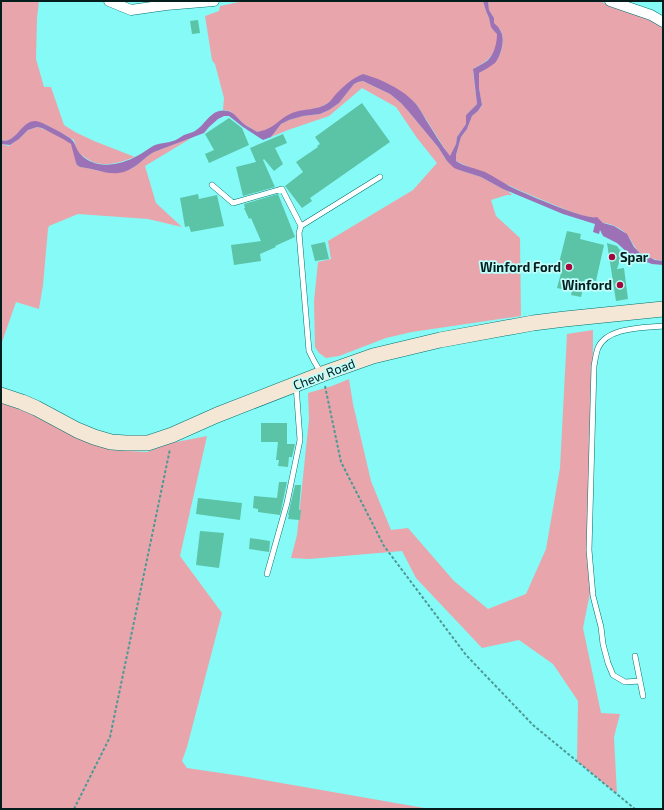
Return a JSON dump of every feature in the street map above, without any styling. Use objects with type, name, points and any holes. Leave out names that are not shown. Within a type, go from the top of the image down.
[{"type":"main road","name":"Chew Road","points":[[1,395],[36,408],[77,430],[94,437],[111,442],[148,443],[172,435],[217,415],[296,384],[373,356],[440,340],[533,323],[663,309]]},
{"type":"street","points":[[109,1],[131,10],[214,1]]},
{"type":"street","points":[[610,1],[651,15],[663,22]]},
{"type":"lane","points":[[322,374],[309,351],[299,233],[301,226],[380,177]]},
{"type":"lane","points":[[212,185],[234,203],[282,189],[301,226]]},
{"type":"lane","points":[[640,681],[625,682],[613,675],[603,644],[601,627],[593,596],[589,550],[594,366],[598,348],[605,338],[620,331],[663,326]]},
{"type":"lane","points":[[267,574],[287,503],[300,440],[296,384]]},
{"type":"lane","points":[[635,656],[643,696]]},
{"type":"path","points":[[322,374],[341,462],[384,546],[466,655],[533,725],[634,809]]},
{"type":"path","points":[[74,809],[110,737],[172,435]]},
{"type":"shaded area","points":[[1,1],[39,1],[36,59],[44,87],[51,87],[64,125],[94,141],[135,157],[110,164],[92,161],[79,153],[74,140],[45,124],[28,123],[9,140],[1,140]]},
{"type":"shaded area","points":[[244,1],[483,1],[494,31],[498,34],[496,46],[492,55],[488,59],[474,68],[473,72],[477,104],[466,115],[466,124],[457,137],[456,144],[450,157],[417,105],[411,99],[385,84],[363,74],[336,95],[331,101],[321,107],[287,116],[273,127],[265,131],[257,132],[244,124],[230,111],[223,110],[224,98],[215,64],[212,60],[205,16],[219,11],[220,6]]},
{"type":"shaded area","points":[[483,1],[488,1],[489,10],[494,18],[494,23],[502,33],[503,42],[499,56],[495,63],[479,73],[479,88],[482,105],[472,116],[467,129],[461,137],[456,155],[456,161],[485,172],[526,194],[568,211],[581,215],[597,217],[603,223],[614,226],[627,234],[634,247],[640,253],[655,260],[663,261],[663,265],[652,264],[630,255],[617,243],[603,236],[600,230],[599,234],[593,232],[595,224],[563,214],[503,189],[481,177],[454,168],[401,103],[390,94],[363,81],[354,84],[339,103],[329,110],[320,114],[303,116],[289,120],[281,124],[271,137],[263,140],[229,116],[224,116],[218,119],[204,133],[154,152],[148,155],[139,164],[120,173],[107,173],[80,167],[76,163],[71,144],[42,128],[37,127],[28,130],[10,145],[1,144],[1,140],[6,141],[11,139],[26,124],[36,121],[49,126],[70,138],[79,153],[88,160],[103,165],[121,163],[132,159],[155,145],[174,141],[193,132],[212,114],[217,112],[228,111],[257,132],[263,131],[292,113],[324,106],[348,82],[363,74],[392,86],[411,99],[419,108],[450,156],[456,144],[457,137],[466,124],[466,115],[477,104],[473,69],[489,58],[496,45],[497,34],[491,27]]},
{"type":"shaded area","points":[[488,1],[596,1],[610,4],[663,25],[663,261],[650,258],[639,252],[626,233],[617,227],[603,223],[597,218],[584,216],[569,211],[456,161],[456,155],[461,137],[467,129],[472,116],[482,106],[479,88],[479,73],[490,66],[499,57],[502,48],[502,33],[494,23],[494,18],[489,10]]},
{"type":"shaded area","points":[[363,81],[390,94],[401,103],[438,147],[447,161],[459,170],[481,177],[512,195],[491,200],[496,216],[520,238],[521,316],[412,332],[386,338],[339,356],[326,358],[319,353],[315,347],[314,301],[318,262],[331,259],[328,241],[413,190],[437,163],[417,138],[396,107],[362,88],[329,116],[271,137],[281,124],[289,120],[303,116],[320,114],[329,110],[339,103],[354,84]]},
{"type":"shaded area","points":[[37,127],[65,139],[71,144],[76,163],[80,167],[113,173],[127,171],[137,165],[148,155],[193,137],[145,166],[156,203],[182,227],[148,219],[78,214],[49,226],[39,309],[16,302],[1,345],[1,144],[9,146],[28,130]]},
{"type":"shaded area","points":[[593,330],[592,583],[583,628],[601,713],[620,714],[614,737],[617,794],[577,761],[578,701],[553,664],[519,640],[482,648],[416,578],[402,551],[309,559],[291,558],[297,535],[309,419],[308,393],[349,379],[353,404],[371,481],[391,530],[408,528],[454,581],[488,609],[526,594],[546,549],[560,468],[567,334]]},
{"type":"shaded area","points":[[1,402],[29,413],[73,436],[111,450],[147,452],[171,443],[207,436],[180,556],[222,613],[182,761],[187,768],[430,809],[1,809]]},
{"type":"building","points":[[198,20],[200,33],[192,34],[190,21]]},
{"type":"building","points":[[362,103],[390,142],[310,198],[312,201],[302,208],[285,186],[303,172],[296,162],[318,147],[317,146],[320,144],[315,137]]},
{"type":"building","points":[[229,118],[242,128],[249,145],[209,163],[205,154],[214,150],[205,134]]},
{"type":"building","points":[[283,134],[287,143],[275,148],[283,164],[274,171],[264,159],[263,160],[275,187],[243,196],[236,167],[256,162],[250,148]]},
{"type":"building","points":[[198,194],[199,199],[217,195],[224,226],[191,232],[189,226],[185,227],[180,198]]},
{"type":"building","points":[[278,194],[295,237],[260,254],[261,261],[234,265],[231,245],[261,241],[251,218],[249,219],[244,208],[244,204]]},
{"type":"building","points":[[567,231],[581,234],[580,239],[604,245],[596,281],[585,279],[581,297],[571,295],[572,291],[557,288],[561,273],[557,271]]},
{"type":"building","points":[[325,242],[329,259],[315,261],[311,245]]},
{"type":"building","name":"Winford","points":[[607,243],[617,246],[622,253],[617,269],[624,268],[628,299],[616,301]]},
{"type":"building","points":[[261,423],[287,423],[287,444],[295,444],[292,457],[289,457],[288,467],[278,466],[279,460],[276,460],[278,442],[261,442]]},
{"type":"building","points":[[279,482],[287,482],[280,515],[258,512],[258,509],[253,508],[254,496],[277,498]]},
{"type":"building","points":[[295,485],[301,485],[299,510],[301,510],[300,520],[288,519]]},
{"type":"building","points":[[198,498],[242,503],[240,520],[196,514]]},
{"type":"building","points":[[200,531],[224,533],[219,568],[196,565]]},
{"type":"building","points":[[250,538],[270,541],[269,552],[249,549]]},
{"type":"place","name":"Spar","points":[[612,257]]},
{"type":"place","name":"Winford Ford","points":[[569,267]]},
{"type":"place","name":"Winford","points":[[620,285]]}]
